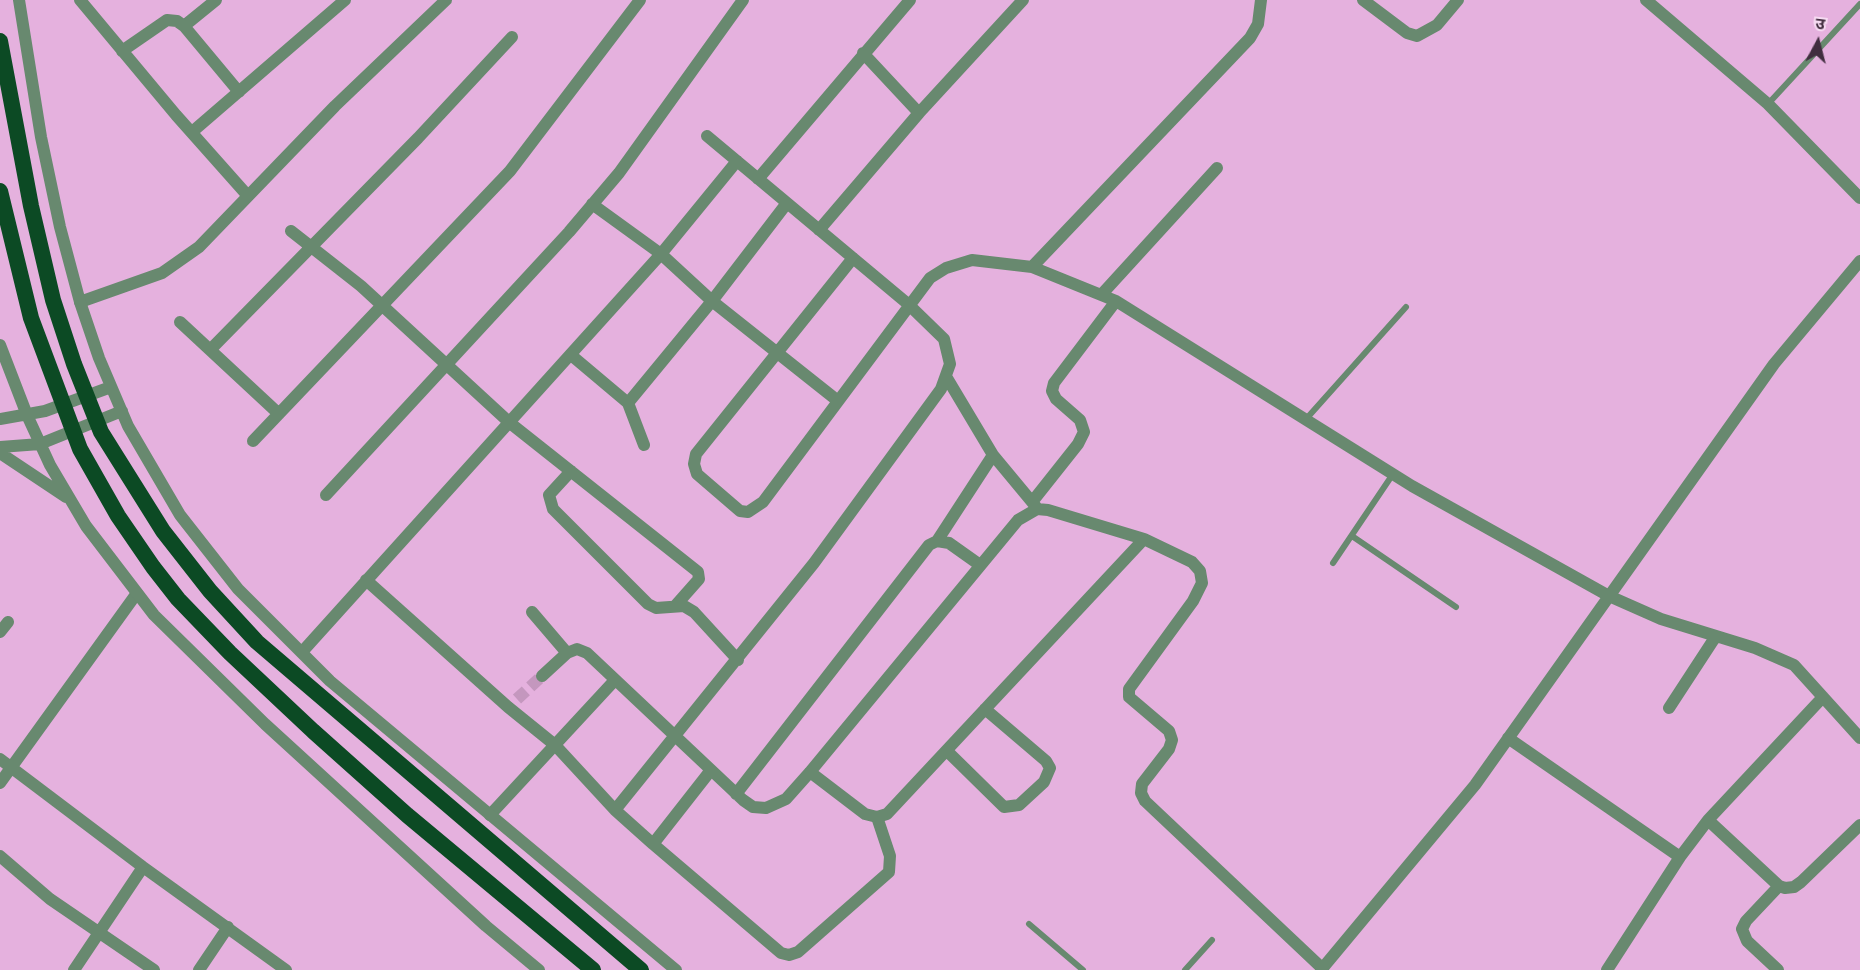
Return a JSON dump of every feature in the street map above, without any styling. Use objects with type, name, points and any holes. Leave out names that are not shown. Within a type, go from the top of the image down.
[{"type":"highway","points":[[0,41],[31,206],[53,300],[74,364],[101,432],[163,531],[210,591],[257,642],[302,683],[641,970]]},
{"type":"highway","points":[[0,191],[17,267],[50,374],[80,448],[118,516],[153,567],[178,599],[230,653],[406,815],[593,970]]},
{"type":"street","points":[[19,0],[44,149],[80,302],[122,411],[180,515],[238,589],[330,681],[676,970]]},
{"type":"street","points":[[80,0],[248,196]]},
{"type":"street","points":[[184,26],[216,0]]},
{"type":"street","points":[[192,132],[345,0]]},
{"type":"street","points":[[80,302],[147,280],[180,262],[199,247],[335,106],[446,0]]},
{"type":"street","points":[[253,441],[510,171],[640,0]]},
{"type":"street","points":[[326,495],[592,204],[665,111],[743,0]]},
{"type":"street","points":[[758,178],[910,0]]},
{"type":"street","points":[[819,230],[919,113],[1023,0]]},
{"type":"street","points":[[1032,267],[1250,38],[1258,24],[1261,0]]},
{"type":"street","points":[[1363,0],[1407,33],[1417,36],[1437,26],[1458,0]]},
{"type":"street","points":[[1646,0],[1768,104],[1860,198]]},
{"type":"street","points":[[122,51],[167,20],[177,21],[184,26],[239,92]]},
{"type":"street","points":[[211,349],[311,248],[512,37]]},
{"type":"street","points":[[863,53],[919,113]]},
{"type":"street","points":[[615,810],[814,563],[947,378],[950,364],[944,339],[908,304],[707,136]]},
{"type":"street","points":[[302,652],[661,254],[737,161]]},
{"type":"street","points":[[1102,294],[1217,168]]},
{"type":"street","points":[[628,403],[712,301],[787,203]]},
{"type":"street","points":[[592,204],[661,254],[712,301],[838,401]]},
{"type":"street","points":[[291,231],[361,286],[510,423],[698,572],[696,585],[676,605]]},
{"type":"street","points":[[854,258],[696,454],[694,464],[703,482],[740,511],[748,512],[756,509],[908,304],[930,278],[946,268],[972,260],[1032,267],[1116,301],[1484,528],[1609,596],[1661,619],[1755,648],[1794,665],[1860,738]]},
{"type":"street","points":[[947,378],[993,455],[1035,505],[1144,539],[1192,562],[1200,571],[1202,583],[1193,601],[1129,689],[1129,697],[1169,731],[1172,740],[1169,749],[1142,784],[1141,794],[1145,801],[1322,969],[1475,785],[1774,364],[1837,285],[1860,261]]},
{"type":"street","points":[[542,676],[567,653],[577,649],[587,653],[736,794],[753,807],[776,805],[786,799],[1018,520],[1035,505],[1078,444],[1084,432],[1080,420],[1056,399],[1052,391],[1054,383],[1116,301]]},
{"type":"street","points":[[180,322],[279,414]]},
{"type":"street","points":[[0,345],[40,444],[70,499],[86,526],[154,615],[265,724],[486,926],[539,970]]},
{"type":"street","points":[[571,355],[628,403],[644,445]]},
{"type":"street","points":[[0,420],[27,415],[111,387]]},
{"type":"street","points":[[0,447],[40,444],[122,411]]},
{"type":"street","points":[[0,453],[70,499]]},
{"type":"street","points":[[736,794],[922,553],[937,541],[993,455]]},
{"type":"street","points":[[571,471],[549,495],[553,509],[648,604],[656,608],[676,605],[694,612],[738,660]]},
{"type":"street","points":[[810,772],[865,814],[877,817],[887,814],[897,806],[1144,539]]},
{"type":"street","points":[[937,541],[949,543],[980,565]]},
{"type":"street","points":[[366,580],[513,703],[615,810],[653,844],[776,949],[789,956],[798,952],[889,872],[890,856],[877,817]]},
{"type":"street","points":[[0,783],[137,593]]},
{"type":"street","points":[[532,612],[567,653]]},
{"type":"street","points":[[0,632],[8,621]]},
{"type":"street","points":[[1669,708],[1716,636]]},
{"type":"street","points":[[490,815],[615,680]]},
{"type":"street","points":[[1607,970],[1680,857],[1708,819],[1823,697]]},
{"type":"street","points":[[947,751],[1004,807],[1019,805],[1044,782],[1050,768],[1046,760],[985,709]]},
{"type":"street","points":[[1508,738],[1680,857]]},
{"type":"street","points":[[0,759],[143,867],[286,970]]},
{"type":"street","points":[[653,844],[711,770]]},
{"type":"street","points":[[1708,819],[1779,886],[1794,887],[1860,825]]},
{"type":"street","points":[[0,856],[50,899],[98,934],[154,970]]},
{"type":"street","points":[[74,970],[143,867]]},
{"type":"street","points":[[1778,970],[1747,941],[1742,929],[1746,921],[1779,886]]},
{"type":"street","points":[[200,970],[228,927]]},
{"type":"lane","points":[[1768,104],[1860,4]]},
{"type":"lane","points":[[1307,418],[1406,307]]},
{"type":"lane","points":[[1333,563],[1393,473]]},
{"type":"lane","points":[[1352,536],[1456,607]]},
{"type":"lane","points":[[1029,924],[1083,970]]},
{"type":"lane","points":[[1185,970],[1212,940]]},
{"type":"tunnel","points":[[517,699],[542,676]]}]
